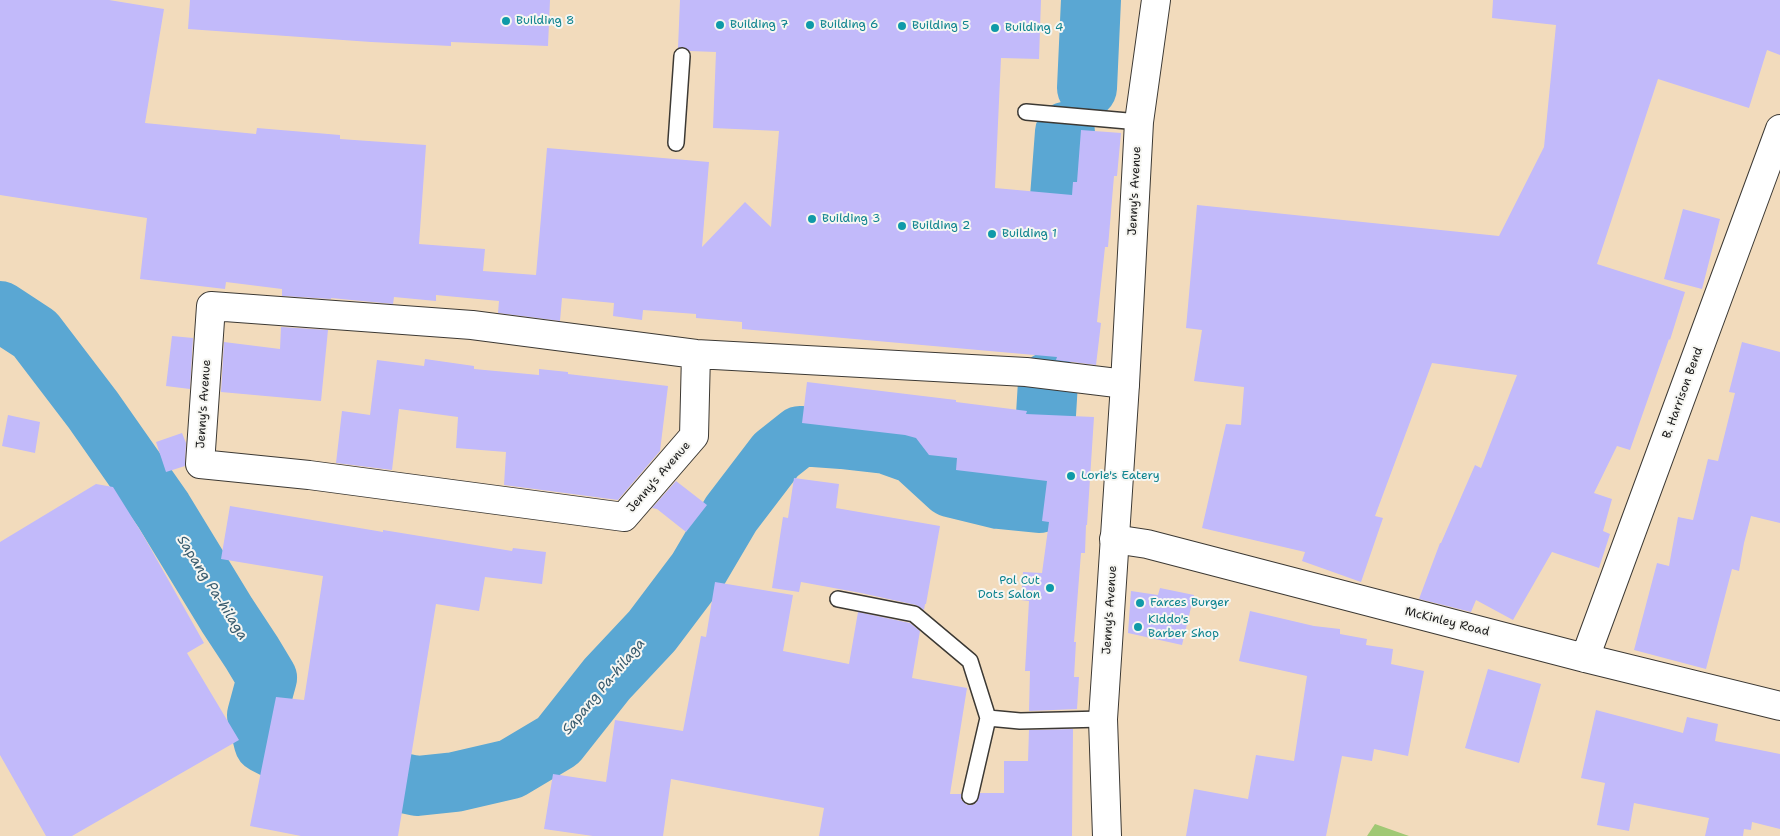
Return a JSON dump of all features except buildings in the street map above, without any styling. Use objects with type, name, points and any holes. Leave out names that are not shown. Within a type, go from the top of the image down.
[{"type":"street","name":"Jenny's Avenue","points":[[1107,836],[1103,719],[1125,384],[1139,122],[1156,0]]},
{"type":"street","name":"B. Harrison Bend","points":[[1585,658],[1775,156],[1780,129]]},
{"type":"street","name":"Jenny's Avenue","points":[[696,354],[694,436],[624,517],[309,475],[200,464],[211,306],[472,325],[696,354],[1026,372],[1125,384]]},
{"type":"street","name":"McKinley Road","points":[[1114,539],[1156,547],[1585,658],[1780,706]]},
{"type":"lane","points":[[676,143],[682,56]]},
{"type":"lane","points":[[1026,112],[1139,122]]},
{"type":"lane","points":[[838,599],[914,614],[970,661],[988,718],[970,796]]},
{"type":"lane","points":[[988,718],[1020,721],[1103,719]]},
{"type":"green space","points":[[1375,824],[1409,836],[1367,836]]},
{"type":"waterway","name":"Sapang Pa-hilaga","points":[[1087,88],[1091,0]]},
{"type":"waterway","name":"Sapang Pa-hilaga","points":[[1054,276],[1065,132]]},
{"type":"waterway","name":"Sapang Pa-hilaga","points":[[0,311],[35,334],[93,410],[163,510],[252,653],[267,678],[257,715],[264,743],[299,761],[417,786],[455,782],[511,769],[558,741],[607,679],[652,631],[698,570],[731,514],[776,455],[800,436],[886,444],[914,454],[950,487],[999,499],[1039,503],[1048,382]]},
{"type":"place","name":"Building 8","points":[[506,21]]},
{"type":"place","name":"Building 7","points":[[720,25]]},
{"type":"place","name":"Building 6","points":[[810,25]]},
{"type":"place","name":"Building 5","points":[[902,26]]},
{"type":"place","name":"Building 4","points":[[995,28]]},
{"type":"place","name":"Building 3","points":[[812,219]]},
{"type":"place","name":"Building 2","points":[[902,226]]},
{"type":"place","name":"Building 1","points":[[992,234]]},
{"type":"place","name":"Lorie's Eatery","points":[[1071,476]]},
{"type":"place","name":"Pol Cut Dots Salon","points":[[1050,588]]},
{"type":"place","name":"Farces Burger","points":[[1140,603]]},
{"type":"place","name":"Kiddo's Barber Shop","points":[[1138,627]]}]
